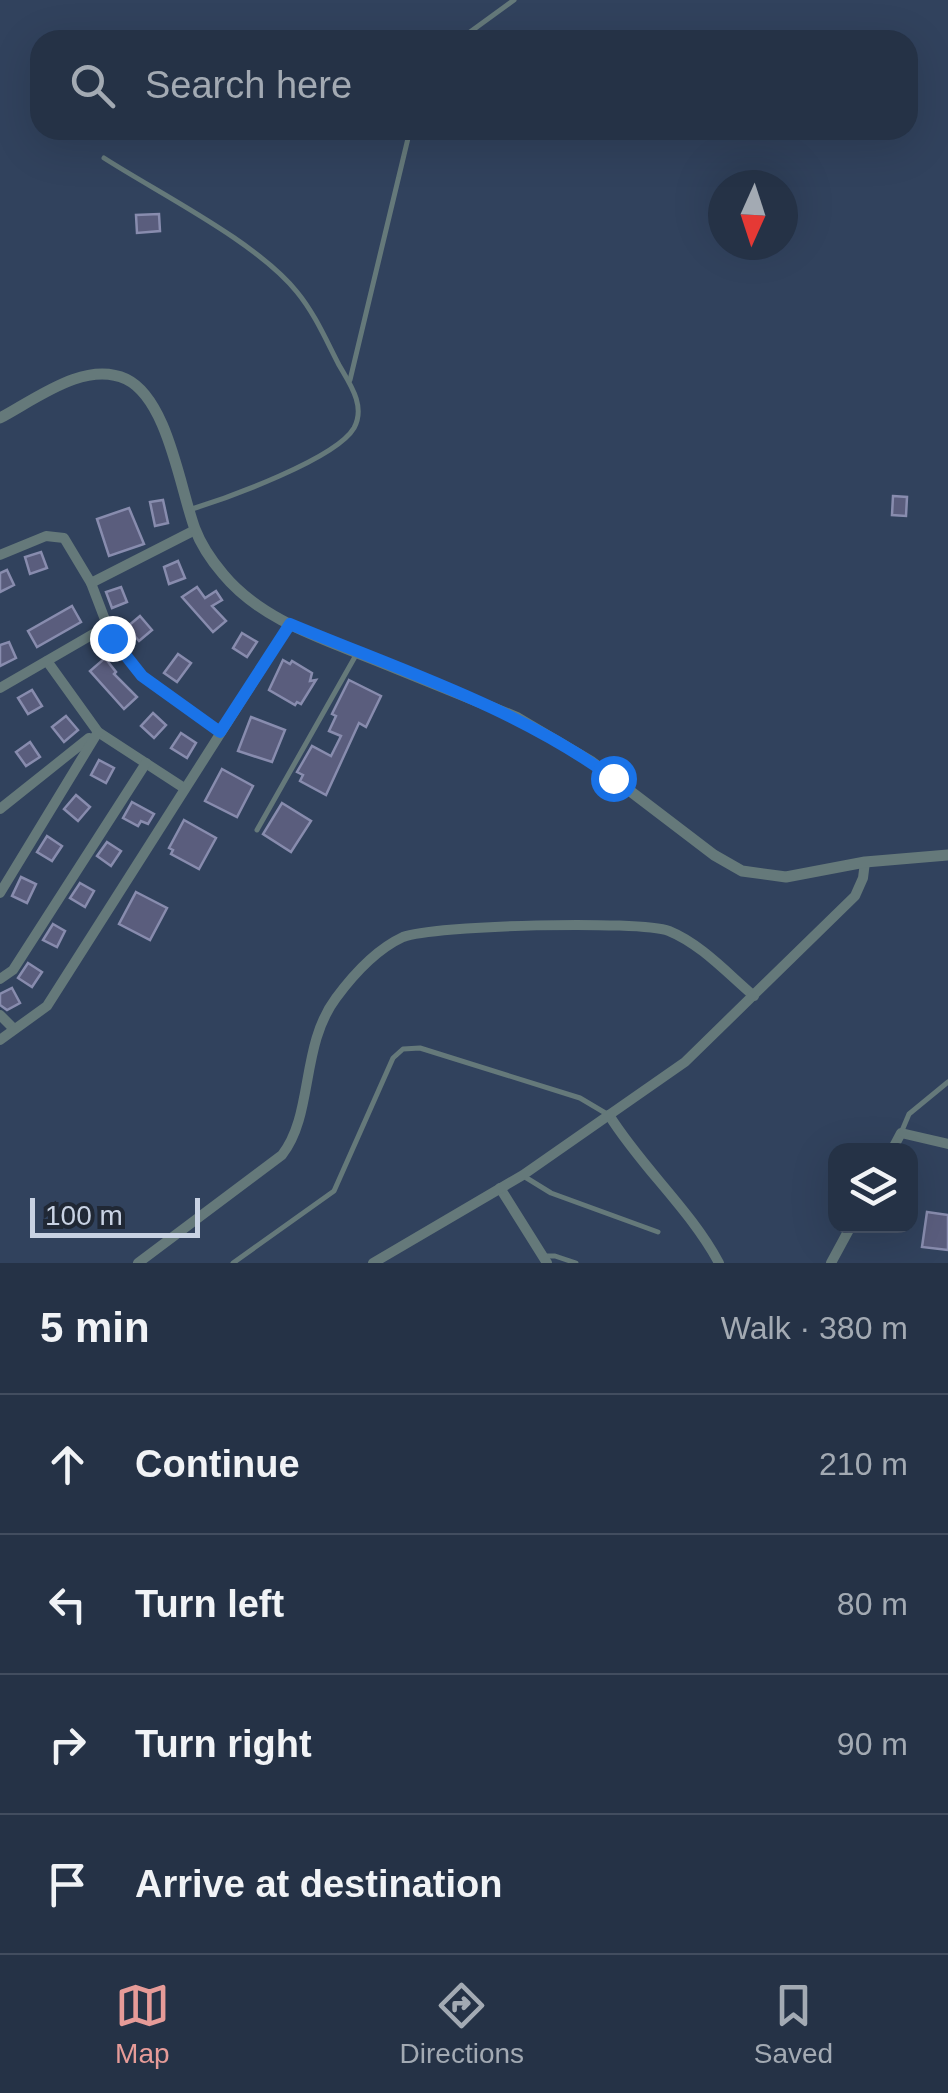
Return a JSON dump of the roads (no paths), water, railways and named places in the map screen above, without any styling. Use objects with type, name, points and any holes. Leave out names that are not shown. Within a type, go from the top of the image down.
[{"type":"street","points":[[0,418],[82,377],[98,374],[123,378],[143,392],[160,422],[195,530],[212,560],[237,589],[290,624],[544,732],[603,770],[714,856],[742,871],[786,876],[865,862],[948,855]]},
{"type":"street","points":[[91,583],[195,530]]},
{"type":"street","points":[[0,554],[46,536],[64,538],[91,583],[112,638],[142,676],[220,732]]},
{"type":"street","points":[[0,1040],[47,1006],[290,624]]},
{"type":"street","points":[[0,688],[107,626]]},
{"type":"street","points":[[47,661],[98,732],[184,788]]},
{"type":"street","points":[[0,808],[98,732]]},
{"type":"street","points":[[0,893],[98,732]]},
{"type":"street","points":[[0,979],[13,970],[146,763]]},
{"type":"street","points":[[373,1263],[522,1174],[685,1062],[855,896],[865,862]]},
{"type":"street","points":[[138,1263],[282,1156],[294,1135],[310,1055],[324,1016],[379,952],[401,938],[435,929],[647,926],[688,942],[754,996]]},
{"type":"street","points":[[0,1015],[14,1029]]},
{"type":"street","points":[[610,1116],[624,1139],[706,1238],[719,1263]]},
{"type":"street","points":[[896,1143],[901,1134],[948,1144]]},
{"type":"street","points":[[500,1188],[546,1260]]},
{"type":"street","points":[[831,1263],[848,1233]]},
{"type":"lane","points":[[473,30],[514,0]]},
{"type":"lane","points":[[349,383],[408,140]]},
{"type":"lane","points":[[104,158],[247,248],[284,277],[316,320],[349,383],[359,413],[345,438],[264,483],[189,510]]},
{"type":"lane","points":[[257,830],[358,653]]},
{"type":"lane","points":[[233,1263],[334,1191],[393,1058],[403,1050],[420,1048],[580,1098],[610,1116]]},
{"type":"lane","points":[[901,1134],[910,1114],[948,1082]]},
{"type":"lane","points":[[522,1174],[542,1189],[658,1232]]},
{"type":"lane","points":[[546,1260],[555,1256],[576,1263]]}]
